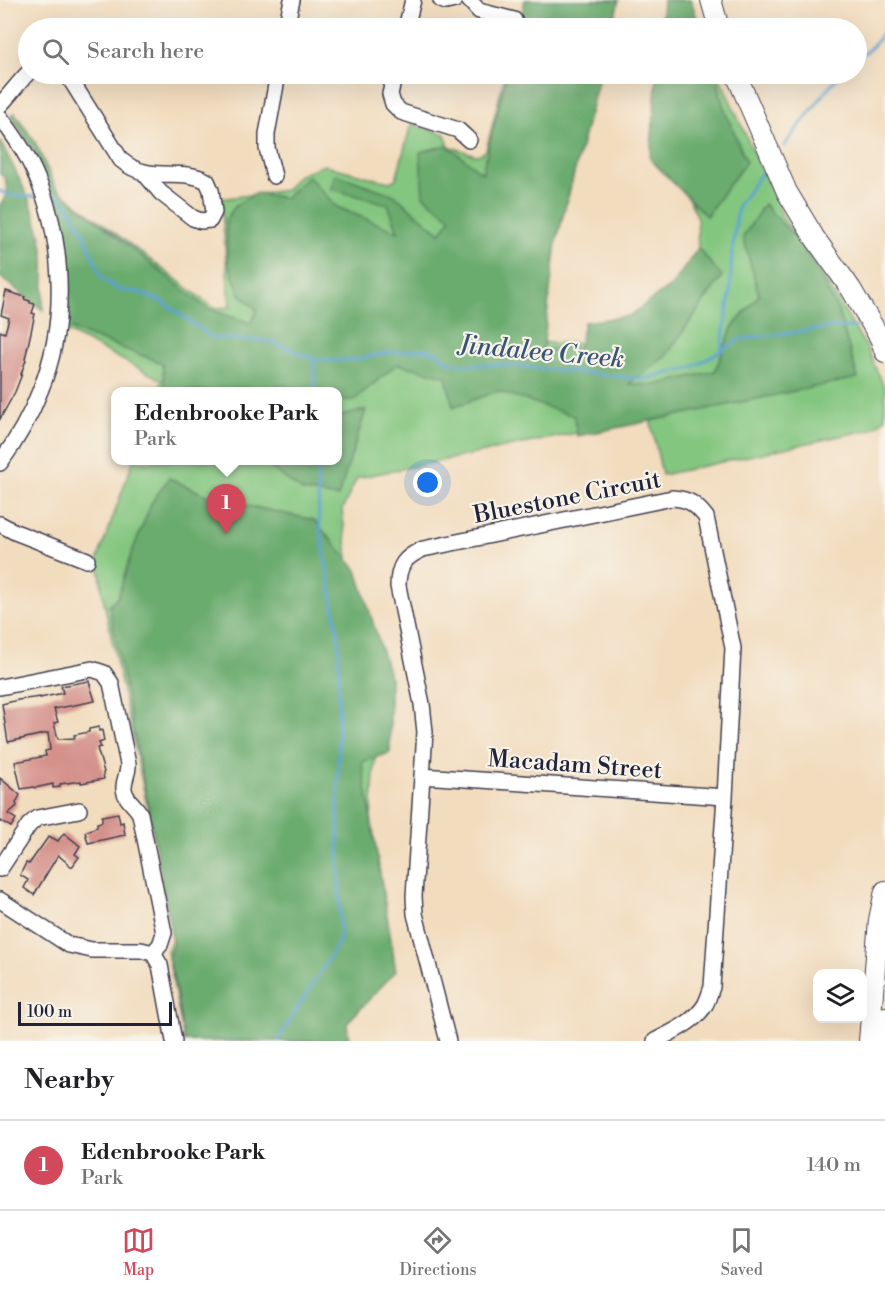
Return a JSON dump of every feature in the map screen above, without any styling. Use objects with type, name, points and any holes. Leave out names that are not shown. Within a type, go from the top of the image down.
[{"type":"main road","points":[[711,0],[716,18]]},
{"type":"main road","points":[[740,84],[787,192],[814,237],[851,289],[885,351]]},
{"type":"main road","points":[[869,1041],[879,920],[885,891]]},
{"type":"main road","points":[[883,1041],[885,1017]]},
{"type":"street","points":[[288,18],[292,0]]},
{"type":"street","points":[[408,18],[413,0]]},
{"type":"street","points":[[441,0],[447,2],[455,0]]},
{"type":"street","points":[[469,0],[479,11],[506,18]]},
{"type":"street","points":[[0,93],[18,82]]},
{"type":"street","points":[[0,105],[19,84]]},
{"type":"street","points":[[73,84],[118,158],[131,168],[144,173],[189,176],[208,182],[214,209],[212,217],[203,221],[193,218],[160,193],[144,173]]},
{"type":"street","points":[[274,176],[267,148],[267,134],[276,84]]},
{"type":"street","points":[[392,84],[390,94],[393,104],[401,111],[458,130],[469,140]]},
{"type":"street","points":[[0,117],[28,158],[41,189],[52,225],[57,253],[59,292],[57,326],[41,389],[21,432],[0,463]]},
{"type":"street","name":"Bluestone Circuit","points":[[447,1041],[415,914],[414,896],[425,732],[422,704],[398,586],[398,575],[403,562],[423,549],[672,498],[683,498],[695,504],[706,516],[734,648],[712,987],[705,1005],[694,1017],[655,1041]]},
{"type":"street","points":[[0,524],[87,560]]},
{"type":"street","points":[[0,687],[92,669],[104,673],[111,683],[128,764],[124,791],[140,812],[164,933],[160,945],[153,954]]},
{"type":"street","name":"Macadam Street","points":[[422,776],[725,796]]},
{"type":"street","points":[[0,869],[29,825],[37,818],[79,810]]},
{"type":"street","points":[[0,900],[69,945],[92,950],[141,950],[153,954],[160,965],[174,1041]]},
{"type":"green space","points":[[525,0],[619,0],[614,18],[520,18]]},
{"type":"green space","points":[[663,0],[691,0],[697,18],[662,18]]},
{"type":"green space","points":[[502,84],[586,84],[529,322],[546,343],[583,343],[632,331],[698,258],[697,216],[683,187],[660,84],[723,84],[785,221],[818,268],[866,346],[885,389],[885,419],[872,429],[662,475],[650,418],[357,478],[342,510],[376,744],[370,834],[342,1001],[343,1041],[184,1041],[167,951],[174,934],[103,597],[98,558],[132,465],[342,465],[342,387],[159,387],[162,380],[64,330],[67,287],[56,188],[214,308],[230,307],[221,199],[286,190],[297,176],[324,165],[389,182],[396,179],[411,124],[445,134],[449,146],[475,155],[486,150]]},
{"type":"green space","points":[[504,84],[597,84],[556,243],[543,349],[579,348],[584,322],[629,316],[673,284],[698,248],[722,276],[666,356],[629,384],[655,385],[715,371],[732,328],[759,295],[743,237],[764,204],[804,247],[838,311],[858,378],[577,436],[574,416],[498,391],[453,407],[446,376],[397,364],[353,401],[342,400],[342,387],[288,387],[284,385],[277,387],[165,387],[162,363],[69,328],[64,324],[66,263],[60,217],[42,169],[11,116],[15,113],[35,142],[56,188],[208,309],[251,323],[257,310],[240,294],[228,263],[226,219],[237,204],[256,193],[285,198],[308,176],[337,207],[398,232],[388,204],[331,189],[335,174],[394,195],[440,233],[451,218],[423,196],[420,152],[447,145],[482,173]]},
{"type":"green space","points":[[656,84],[718,84],[723,105],[746,162],[706,216],[650,159]]},
{"type":"green space","points":[[0,141],[28,198],[39,228],[44,259],[43,310],[0,277],[0,205],[8,194],[5,178],[0,174]]},
{"type":"green space","points":[[366,410],[338,497],[302,491],[267,465],[342,465],[342,416]]},
{"type":"green space","points":[[169,478],[212,498],[314,520],[357,570],[390,678],[390,753],[362,762],[396,971],[347,1023],[349,1041],[184,1041],[174,979],[168,958],[173,944],[109,605],[118,597],[130,557],[152,502]]},
{"type":"building","points":[[6,291],[25,297],[24,299],[35,304],[32,313],[35,314],[22,374],[0,419],[0,331],[5,333],[9,318],[1,315]]},
{"type":"building","points":[[89,681],[95,701],[54,709],[58,722],[54,723],[58,739],[75,738],[74,735],[89,732],[89,729],[99,727],[99,731],[102,730],[104,741],[99,743],[101,747],[97,748],[104,779],[60,784],[60,787],[53,788],[53,784],[21,789],[15,762],[46,756],[45,751],[50,750],[48,733],[8,742],[2,704],[63,693],[61,686]]},
{"type":"building","points":[[0,778],[20,795],[17,806],[8,814],[16,819],[11,827],[1,821],[0,823]]},
{"type":"building","points":[[118,813],[120,823],[123,822],[125,835],[88,843],[85,832],[97,827],[97,823],[102,822],[102,816]]},
{"type":"building","points":[[64,833],[80,846],[75,854],[79,857],[72,867],[58,855],[34,895],[24,888],[28,880],[20,875],[26,863],[29,864],[49,836],[58,841]]},
{"type":"waterway","points":[[867,51],[885,29]]},
{"type":"waterway","points":[[784,146],[832,84]]},
{"type":"waterway","points":[[721,350],[730,294],[732,252],[738,206],[762,172]]},
{"type":"waterway","name":"Jindalee Creek","points":[[0,191],[8,195],[40,197]]},
{"type":"waterway","name":"Jindalee Creek","points":[[49,197],[58,197],[63,200],[84,234],[102,278],[119,290],[138,292],[163,302],[213,338],[270,341],[314,359],[336,361],[359,359],[385,353],[425,349],[437,353],[449,362],[465,365],[505,365],[644,379],[693,367],[741,339],[835,327],[856,327]]},
{"type":"waterway","points":[[314,359],[315,387]]},
{"type":"waterway","points":[[278,1040],[340,940],[339,640],[319,521],[317,465]]},
{"type":"place","name":"Edenbrooke Park","points":[[226,534]]}]
